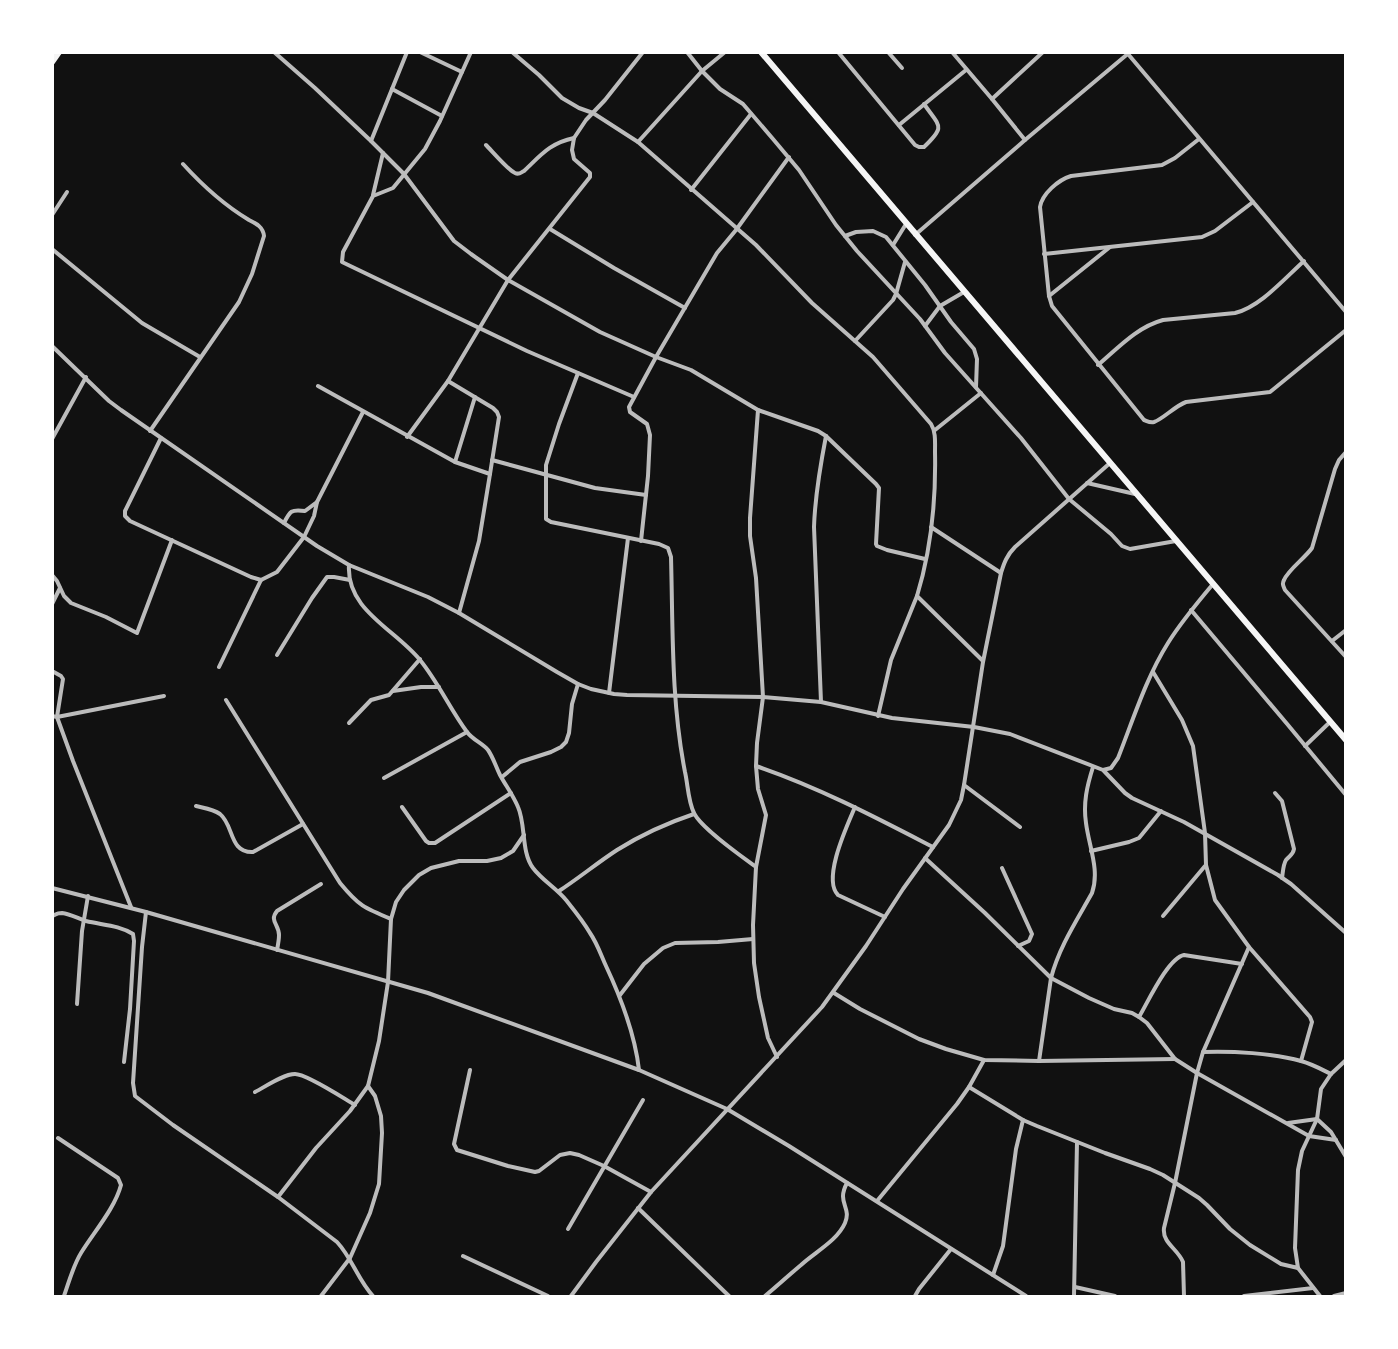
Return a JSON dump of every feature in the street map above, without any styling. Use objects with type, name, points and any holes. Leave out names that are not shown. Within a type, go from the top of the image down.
[{"type":"main road","points":[[52,62],[59,52]]},
{"type":"main road","points":[[761,52],[1346,740]]},
{"type":"street","points":[[274,52],[315,88],[404,174],[454,241],[508,280],[600,332],[656,357],[691,369],[758,410],[818,431],[826,436],[879,488],[877,546],[925,559]]},
{"type":"street","points":[[371,141],[407,52]]},
{"type":"street","points":[[420,52],[462,72]]},
{"type":"street","points":[[373,196],[393,188],[425,149],[471,52]]},
{"type":"street","points":[[512,52],[562,98],[593,113],[638,142],[763,252],[812,303],[882,367],[935,430],[931,526],[925,559],[917,596],[891,660],[879,716]]},
{"type":"street","points":[[407,437],[448,381],[508,280],[590,177],[590,173],[574,159],[574,138],[586,120],[643,52]]},
{"type":"street","points":[[687,52],[720,89],[738,100],[752,114],[789,158],[856,251],[925,326],[945,353],[1021,438],[1069,499],[1126,548],[1176,541]]},
{"type":"street","points":[[638,142],[702,71],[725,52]]},
{"type":"street","points":[[838,52],[919,147],[924,147],[938,134],[939,129],[924,104]]},
{"type":"street","points":[[888,52],[902,68]]},
{"type":"street","points":[[952,52],[1025,140]]},
{"type":"street","points":[[992,99],[1043,52]]},
{"type":"street","points":[[915,235],[1129,53],[1346,312]]},
{"type":"street","points":[[899,125],[966,70]]},
{"type":"street","points":[[392,89],[442,116]]},
{"type":"street","points":[[691,190],[752,114]]},
{"type":"street","points":[[486,145],[518,174],[551,146],[574,138]]},
{"type":"street","points":[[1199,139],[1162,165],[1071,176],[1060,181],[1044,197],[1041,202],[1044,254],[1052,306],[1144,420],[1150,422],[1155,422],[1179,404],[1186,402],[1270,392],[1346,330]]},
{"type":"street","points":[[383,153],[373,196],[343,252],[342,262],[478,328],[634,397]]},
{"type":"street","points":[[641,541],[649,430],[647,424],[630,412],[629,408],[717,253],[789,158]]},
{"type":"street","points":[[150,431],[239,302],[252,274],[264,236],[259,226],[233,210],[183,164]]},
{"type":"street","points":[[52,215],[67,192]]},
{"type":"street","points":[[1044,254],[1202,237],[1215,231],[1253,202]]},
{"type":"street","points":[[893,245],[906,224]]},
{"type":"street","points":[[550,228],[606,264],[685,308]]},
{"type":"street","points":[[845,236],[856,232],[873,231],[886,237],[893,245],[930,290],[976,354],[976,387]]},
{"type":"street","points":[[1049,296],[1111,247]]},
{"type":"street","points":[[52,249],[142,323],[200,357]]},
{"type":"street","points":[[855,341],[896,294],[906,261]]},
{"type":"street","points":[[1098,365],[1153,323],[1246,310],[1256,304],[1304,261]]},
{"type":"street","points":[[925,326],[940,306],[964,292]]},
{"type":"street","points":[[52,346],[110,401],[304,537],[350,565],[428,597],[459,613],[578,684],[609,693],[627,695],[763,697],[821,702],[879,716],[974,727],[1024,738],[1103,770],[1132,798],[1205,833],[1282,878],[1346,933]]},
{"type":"street","points":[[578,373],[546,465],[546,519],[668,548],[671,556],[675,696],[680,746],[694,814],[716,836],[756,867]]},
{"type":"street","points":[[52,440],[86,377]]},
{"type":"street","points":[[448,381],[493,408],[498,417],[479,541],[459,613]]},
{"type":"street","points":[[318,386],[455,462],[490,474]]},
{"type":"street","points":[[935,430],[981,393]]},
{"type":"street","points":[[455,462],[475,397]]},
{"type":"street","points":[[758,410],[750,536],[756,578],[763,697],[756,766],[758,789],[766,815],[756,867],[753,939],[759,997],[768,1038],[777,1057]]},
{"type":"street","points":[[219,667],[261,580],[277,572],[304,537],[314,516],[317,502],[363,412]]},
{"type":"street","points":[[821,702],[814,527],[816,493],[826,436]]},
{"type":"street","points":[[161,438],[125,511],[125,516],[130,521],[261,580]]},
{"type":"street","points":[[1346,452],[1335,469],[1312,548],[1284,578],[1283,584],[1285,590],[1346,657]]},
{"type":"street","points":[[492,460],[595,488],[646,495]]},
{"type":"street","points":[[571,1296],[651,1192],[808,1024],[834,993],[949,825],[956,814],[964,785],[983,662],[1001,573],[1009,553],[1110,463]]},
{"type":"street","points":[[1087,483],[1136,494]]},
{"type":"street","points":[[284,523],[292,511],[305,511],[317,502]]},
{"type":"street","points":[[931,526],[1001,573]]},
{"type":"street","points":[[609,693],[628,538]]},
{"type":"street","points":[[52,575],[64,596],[71,603],[137,633],[172,540]]},
{"type":"street","points":[[350,565],[351,586],[358,598],[371,615],[420,659],[467,732],[488,750],[519,808],[526,851],[533,868],[559,891],[592,935],[619,995],[632,1034],[639,1070]]},
{"type":"street","points":[[278,655],[312,598],[327,578],[350,580]]},
{"type":"street","points":[[1103,770],[1111,768],[1118,758],[1153,671],[1167,644],[1213,584]]},
{"type":"street","points":[[52,604],[60,587]]},
{"type":"street","points":[[917,596],[983,662]]},
{"type":"street","points":[[1191,610],[1346,795]]},
{"type":"street","points":[[1332,641],[1346,630]]},
{"type":"street","points":[[349,723],[371,700],[386,697],[393,691],[420,659]]},
{"type":"street","points":[[52,671],[63,679],[55,717],[131,908]]},
{"type":"street","points":[[1153,671],[1182,720],[1193,746],[1205,833],[1206,865],[1215,900],[1249,947],[1285,987],[1312,1022],[1301,1060]]},
{"type":"street","points":[[501,777],[520,762],[551,752],[566,742],[572,704],[578,684]]},
{"type":"street","points":[[393,691],[439,687]]},
{"type":"street","points":[[55,717],[164,696]]},
{"type":"street","points":[[226,700],[340,883],[353,900],[360,905],[392,919]]},
{"type":"street","points":[[1305,746],[1330,722]]},
{"type":"street","points":[[384,778],[467,732]]},
{"type":"street","points":[[756,766],[855,807],[933,847]]},
{"type":"street","points":[[1039,1061],[1051,978],[1060,952],[1092,893],[1095,882],[1096,873],[1085,821],[1084,803],[1093,767]]},
{"type":"street","points":[[964,785],[1020,827]]},
{"type":"street","points":[[402,807],[426,841],[435,843],[511,793]]},
{"type":"street","points":[[1275,793],[1282,801],[1294,849],[1284,864],[1282,878]]},
{"type":"street","points":[[196,806],[221,814],[239,849],[245,852],[253,852],[303,824]]},
{"type":"street","points":[[855,807],[838,849],[833,889],[838,895],[885,917]]},
{"type":"street","points":[[1091,851],[1139,838],[1161,811]]},
{"type":"street","points":[[559,891],[633,840],[694,814]]},
{"type":"street","points":[[278,1197],[316,1148],[355,1105],[368,1086],[379,1041],[388,982],[392,919],[396,902],[404,890],[430,868],[459,861],[487,861],[501,858],[513,851],[525,835]]},
{"type":"street","points":[[925,858],[1051,978],[1089,998],[1139,1017],[1147,1023],[1175,1059],[1197,1073],[1309,1136],[1336,1140]]},
{"type":"street","points":[[1163,916],[1206,865]]},
{"type":"street","points":[[1002,868],[1032,934],[1029,941],[1018,946]]},
{"type":"street","points":[[277,950],[279,932],[273,919],[274,915],[321,884]]},
{"type":"street","points":[[52,888],[147,912],[441,998],[639,1070],[727,1109],[1026,1296]]},
{"type":"street","points":[[77,1004],[88,896]]},
{"type":"street","points":[[147,912],[142,947],[133,1083],[135,1096],[278,1197],[337,1242],[345,1250],[361,1280],[373,1296]]},
{"type":"street","points":[[52,916],[61,913],[72,915],[133,934],[130,1009],[124,1062]]},
{"type":"street","points":[[619,995],[644,964],[663,948],[675,943],[753,939]]},
{"type":"street","points":[[1184,1296],[1183,1262],[1163,1234],[1203,1052],[1249,947]]},
{"type":"street","points":[[1139,1017],[1166,970],[1178,956],[1242,964]]},
{"type":"street","points":[[834,993],[860,1009],[920,1039],[984,1060],[1175,1059]]},
{"type":"street","points":[[1203,1052],[1272,1055],[1301,1060],[1331,1074]]},
{"type":"street","points":[[876,1202],[957,1104],[984,1060]]},
{"type":"street","points":[[1320,1296],[1298,1268],[1295,1248],[1299,1160],[1317,1119],[1324,1082],[1346,1060]]},
{"type":"street","points":[[470,1070],[454,1144],[457,1150],[535,1172],[539,1172],[560,1155],[570,1153],[604,1166],[651,1192]]},
{"type":"street","points":[[255,1092],[291,1074],[296,1074],[355,1105]]},
{"type":"street","points":[[321,1296],[350,1258],[376,1194],[380,1175],[381,1116],[375,1096],[368,1086]]},
{"type":"street","points":[[969,1087],[1023,1120],[1150,1169],[1208,1205],[1230,1229],[1250,1245],[1281,1264],[1298,1268]]},
{"type":"street","points":[[568,1228],[643,1100]]},
{"type":"street","points":[[1286,1123],[1317,1119],[1328,1128],[1346,1157]]},
{"type":"street","points":[[993,1275],[1003,1246],[1016,1149],[1023,1120]]},
{"type":"street","points":[[58,1138],[118,1178],[121,1185],[115,1200],[79,1256],[64,1296]]},
{"type":"street","points":[[1074,1296],[1077,1142]]},
{"type":"street","points":[[765,1296],[832,1240],[843,1228],[848,1213],[842,1198],[847,1183]]},
{"type":"street","points":[[638,1208],[729,1296]]},
{"type":"street","points":[[915,1296],[951,1249]]},
{"type":"street","points":[[463,1256],[548,1296]]},
{"type":"street","points":[[1075,1287],[1115,1296]]},
{"type":"street","points":[[1244,1296],[1275,1295],[1313,1288]]},
{"type":"street","points":[[1334,1296],[1346,1293]]}]
